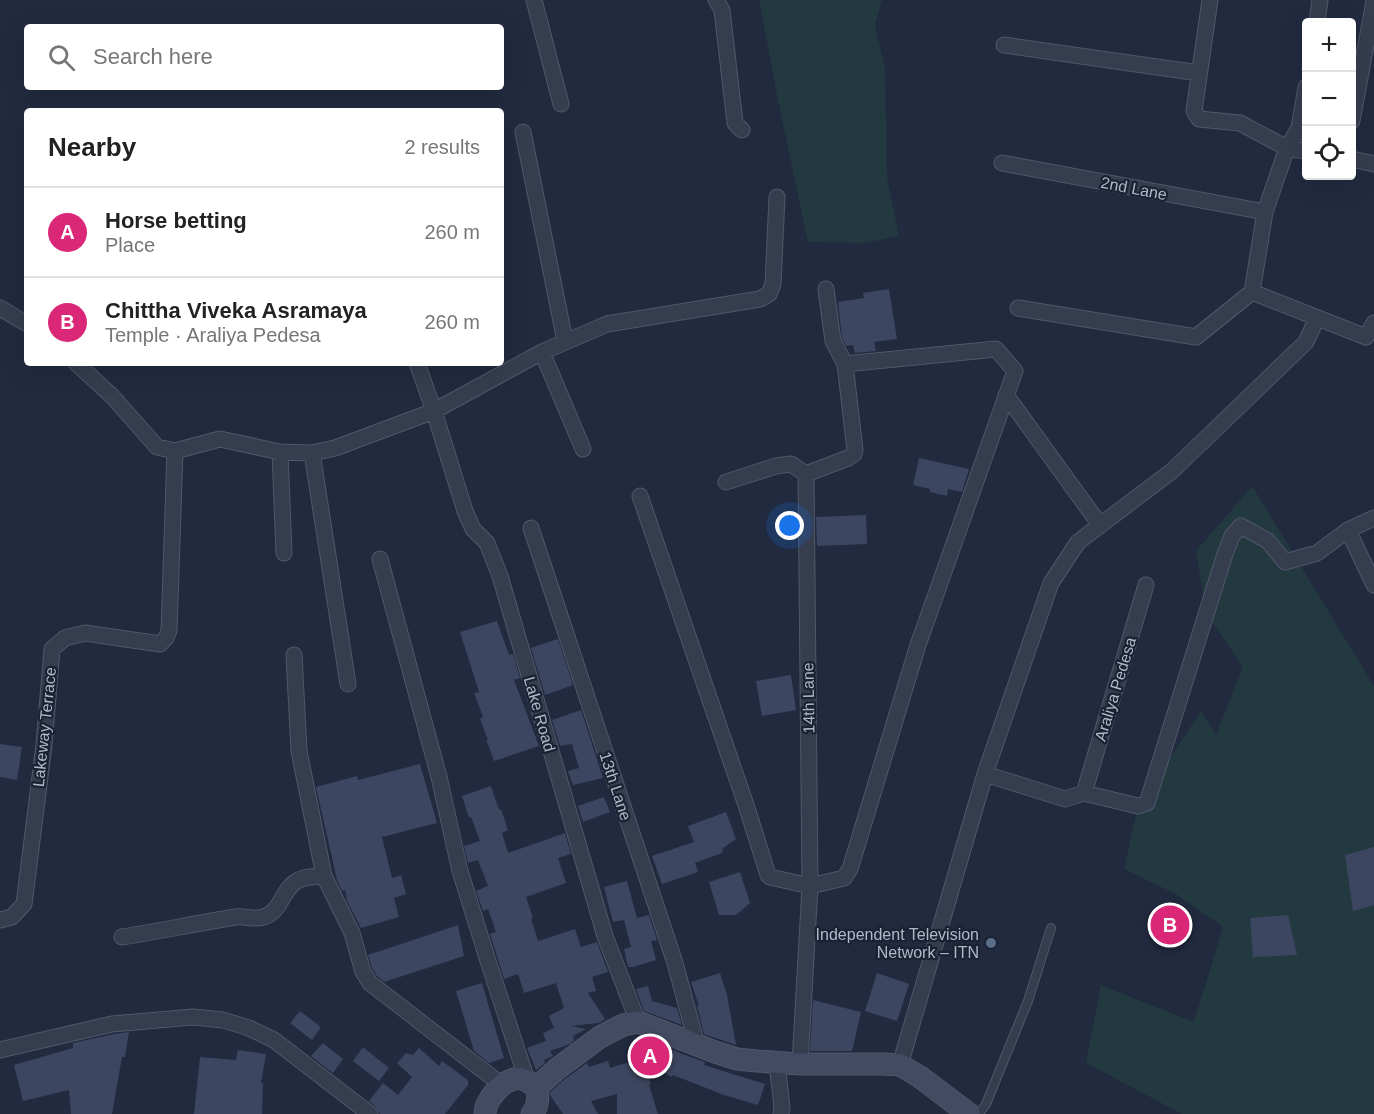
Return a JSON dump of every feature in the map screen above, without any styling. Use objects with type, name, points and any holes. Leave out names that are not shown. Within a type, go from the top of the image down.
[{"type":"street","points":[[534,0],[561,104]]},
{"type":"street","points":[[716,0],[722,10],[735,123],[742,130]]},
{"type":"street","points":[[1210,0],[1194,111],[1198,119],[1240,123],[1287,148],[1302,150]]},
{"type":"street","points":[[1318,18],[1320,0]]},
{"type":"street","points":[[1356,100],[1374,1]]},
{"type":"street","points":[[1004,45],[1199,73]]},
{"type":"street","points":[[1018,308],[1196,337],[1252,292],[1265,212],[1287,148],[1299,128],[1302,110]]},
{"type":"street","points":[[523,132],[565,341]]},
{"type":"street","points":[[1356,160],[1374,164]]},
{"type":"street","name":"2nd Lane","points":[[1002,163],[1265,212]]},
{"type":"street","points":[[79,366],[112,396],[157,447],[175,451],[220,439],[280,452],[312,453],[335,448],[434,411],[542,352],[607,324],[747,302],[769,294],[773,284],[777,197]]},
{"type":"street","points":[[726,482],[776,465],[791,464],[806,474],[854,454],[845,364],[833,341],[826,289]]},
{"type":"street","points":[[1252,292],[1366,337],[1374,323]]},
{"type":"street","points":[[0,308],[24,322]]},
{"type":"street","points":[[900,1065],[985,774],[1051,583],[1078,542],[1172,471],[1306,342],[1317,318]]},
{"type":"street","points":[[640,496],[768,875],[810,886],[844,878],[850,869],[918,645],[1015,371],[996,349],[845,364]]},
{"type":"street","points":[[542,352],[583,449]]},
{"type":"street","name":"Lake Road","points":[[418,366],[465,511],[473,529],[487,543],[500,576],[605,936],[638,1022]]},
{"type":"street","points":[[1006,395],[1100,525]]},
{"type":"street","name":"Lakeway Terrace","points":[[0,920],[12,917],[24,904],[44,744],[52,650],[65,638],[84,633],[160,644],[169,631],[175,451]]},
{"type":"street","points":[[280,452],[284,553]]},
{"type":"street","points":[[312,453],[348,684]]},
{"type":"street","name":"14th Lane","points":[[800,1064],[810,886],[806,474]]},
{"type":"street","points":[[985,774],[1065,799],[1084,793],[1137,806],[1147,802],[1232,536],[1241,526],[1268,541],[1285,562],[1317,553],[1348,530],[1374,518]]},
{"type":"street","name":"13th Lane","points":[[531,528],[675,963],[697,1045]]},
{"type":"street","points":[[1348,530],[1374,585]]},
{"type":"street","points":[[380,559],[439,777],[460,871],[488,961],[538,1098],[533,1114]]},
{"type":"street","name":"Araliya Pedesa","points":[[1084,793],[1146,585]]},
{"type":"street","points":[[294,656],[299,752],[324,876],[352,933],[363,972],[370,983],[502,1085]]},
{"type":"street","points":[[122,937],[240,917],[261,918],[269,915],[280,904],[296,881],[308,877],[324,876]]},
{"type":"street","points":[[0,1050],[112,1024],[193,1017],[223,1020],[249,1028],[274,1040],[370,1114]]},
{"type":"street","points":[[485,1114],[485,1109],[492,1096],[502,1085],[515,1079],[532,1084],[557,1069],[600,1037],[623,1025],[638,1022],[737,1059],[800,1064],[900,1065],[969,1114]]},
{"type":"street","points":[[777,1063],[781,1114]]},
{"type":"lane","points":[[979,1114],[986,1104],[1028,1001],[1052,928]]},
{"type":"shaded area","points":[[759,0],[882,0],[875,25],[885,69],[887,178],[899,236],[865,243],[808,242]]},
{"type":"shaded area","points":[[1252,486],[1374,686],[1374,1114],[1182,1114],[1086,1063],[1101,985],[1194,1022],[1223,927],[1176,894],[1124,869],[1138,806],[1201,711],[1216,735],[1243,667],[1206,613],[1196,551]]},
{"type":"building","points":[[889,289],[897,339],[874,342],[876,351],[855,353],[853,345],[846,346],[842,338],[838,302],[864,298],[863,293]]},
{"type":"building","points":[[919,458],[969,469],[962,492],[948,489],[947,496],[913,485]]},
{"type":"building","points":[[866,515],[867,544],[817,546],[816,517]]},
{"type":"building","points":[[497,621],[509,655],[513,654],[520,678],[514,680],[539,746],[494,761],[480,719],[483,717],[474,693],[479,692],[460,632]]},
{"type":"building","points":[[558,639],[573,685],[545,695],[531,648]]},
{"type":"building","points":[[791,675],[796,710],[762,716],[756,681]]},
{"type":"building","points":[[581,710],[603,778],[573,785],[568,771],[579,768],[572,744],[560,746],[552,720]]},
{"type":"building","points":[[0,744],[22,747],[17,780],[0,777]]},
{"type":"building","points":[[420,764],[437,823],[382,837],[392,878],[401,875],[406,894],[394,898],[399,917],[361,928],[347,901],[345,890],[342,891],[337,880],[316,787],[357,776],[358,780]]},
{"type":"building","points":[[491,786],[508,830],[502,833],[508,853],[565,833],[571,854],[558,858],[566,883],[526,897],[538,941],[575,929],[581,947],[597,942],[608,972],[592,977],[596,991],[588,993],[605,1019],[599,1023],[571,1026],[586,1029],[573,1036],[574,1040],[570,1044],[550,1051],[553,1056],[544,1060],[545,1063],[536,1070],[527,1048],[546,1041],[543,1033],[554,1028],[549,1016],[564,1008],[556,983],[524,993],[518,974],[504,979],[490,934],[496,932],[488,909],[483,911],[476,891],[488,886],[478,860],[468,863],[464,846],[480,841],[462,796]]},
{"type":"building","points":[[604,797],[610,812],[583,822],[578,806]]},
{"type":"building","points":[[726,812],[736,839],[723,848],[722,853],[695,863],[698,872],[662,884],[652,856],[694,842],[688,826]]},
{"type":"building","points":[[1374,847],[1374,905],[1353,911],[1345,855]]},
{"type":"building","points":[[740,872],[750,903],[736,915],[719,915],[709,882]]},
{"type":"building","points":[[627,881],[637,918],[649,915],[657,940],[651,941],[656,960],[633,967],[628,967],[624,949],[631,947],[624,920],[613,922],[604,887]]},
{"type":"building","points":[[1288,915],[1297,955],[1253,957],[1250,918]]},
{"type":"building","points":[[458,925],[464,956],[384,982],[372,968],[368,955]]},
{"type":"building","points":[[720,973],[727,995],[736,1045],[704,1034],[697,1006],[699,1006],[691,982]]},
{"type":"building","points":[[877,973],[909,984],[897,1021],[865,1011]]},
{"type":"building","points":[[482,983],[504,1058],[489,1063],[474,1051],[456,991]]},
{"type":"building","points":[[648,986],[652,1001],[677,1008],[682,1025],[644,1011],[636,989]]},
{"type":"building","points":[[813,1000],[861,1012],[852,1051],[810,1051]]},
{"type":"building","points":[[300,1011],[321,1027],[312,1040],[290,1023]]},
{"type":"building","points":[[129,1032],[112,1114],[71,1114],[69,1090],[23,1101],[14,1065],[73,1048],[73,1043]]},
{"type":"building","points":[[642,1041],[663,1045],[705,1062],[704,1065],[765,1084],[758,1105],[724,1095],[673,1075],[672,1077],[646,1065],[651,1084],[649,1085],[658,1114],[617,1114],[617,1094],[591,1101],[598,1114],[563,1114],[550,1092],[587,1063],[589,1067],[608,1061],[610,1068],[646,1057]]},
{"type":"building","points":[[323,1043],[343,1059],[333,1073],[311,1056]]},
{"type":"building","points":[[363,1047],[389,1068],[379,1081],[353,1061]]},
{"type":"building","points":[[419,1048],[439,1066],[442,1061],[468,1080],[468,1085],[445,1114],[380,1114],[369,1101],[383,1083],[398,1095],[412,1077],[397,1063],[406,1053],[413,1055]]},
{"type":"building","points":[[238,1050],[266,1054],[261,1083],[263,1083],[262,1114],[194,1114],[200,1057],[236,1060]]},
{"type":"place","name":"Chittha Viveka Asramaya","points":[[1170,925]]},
{"type":"place","name":"Independent Television Network – ITN","points":[[991,943]]},
{"type":"place","name":"Horse betting","points":[[650,1056]]}]
